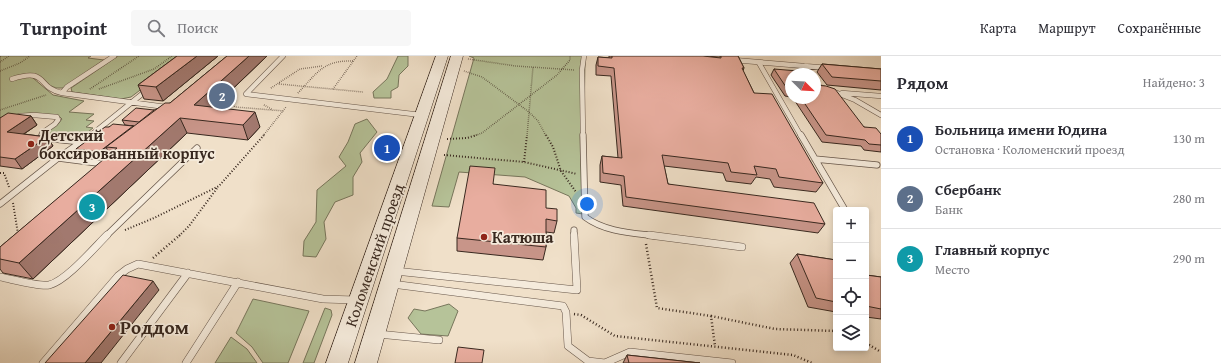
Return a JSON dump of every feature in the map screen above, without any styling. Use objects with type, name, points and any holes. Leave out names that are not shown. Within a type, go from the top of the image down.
[{"type":"main road","name":"Коломенский проезд","points":[[337,363],[420,115],[442,56]]},
{"type":"main road","name":"Коломенский проезд","points":[[366,363],[391,277],[462,62]]},
{"type":"lane","points":[[62,93],[66,87],[114,56]]},
{"type":"lane","points":[[283,56],[246,94],[420,115]]},
{"type":"lane","points":[[584,56],[582,70],[585,217],[594,224],[618,231],[742,247]]},
{"type":"lane","points":[[729,60],[834,69]]},
{"type":"lane","points":[[759,62],[843,207]]},
{"type":"lane","points":[[12,79],[28,75],[36,75],[55,92],[130,104],[173,108]]},
{"type":"lane","points":[[0,204],[58,158],[104,126],[149,88]]},
{"type":"lane","points":[[821,88],[855,100],[881,115]]},
{"type":"lane","points":[[833,92],[881,96]]},
{"type":"lane","points":[[14,116],[34,115],[57,117],[58,120],[56,124],[42,133],[43,138],[82,142]]},
{"type":"lane","points":[[104,126],[111,127]]},
{"type":"lane","points":[[0,277],[41,285],[55,283],[63,278],[197,148]]},
{"type":"lane","points":[[58,158],[105,164]]},
{"type":"lane","points":[[100,169],[111,159]]},
{"type":"lane","points":[[815,159],[877,165]]},
{"type":"lane","points":[[391,277],[576,290],[574,230]]},
{"type":"lane","points":[[43,363],[118,276],[133,266],[146,265],[323,298],[359,300]]},
{"type":"lane","points":[[121,363],[188,273]]},
{"type":"lane","points":[[391,277],[563,306],[566,312],[568,346],[588,362],[605,363],[630,352],[732,363]]},
{"type":"lane","points":[[186,363],[238,282]]},
{"type":"lane","points":[[375,334],[438,340]]},
{"type":"path","points":[[0,62],[9,56]]},
{"type":"path","points":[[0,70],[20,63],[30,56]]},
{"type":"path","points":[[93,90],[89,90],[139,56]]},
{"type":"path","points":[[97,90],[154,70],[172,56]]},
{"type":"path","points":[[332,89],[357,56]]},
{"type":"path","points":[[447,139],[466,138],[482,133],[518,104],[558,76],[570,60],[570,56]]},
{"type":"path","points":[[169,58],[174,58]]},
{"type":"path","points":[[146,265],[184,230],[219,186],[242,162],[292,99],[324,66],[331,62],[341,60],[354,61]]},
{"type":"path","points":[[462,62],[582,70]]},
{"type":"path","points":[[462,62],[529,112],[538,121],[553,147],[561,172],[584,204]]},
{"type":"path","points":[[256,95],[279,84],[300,69],[324,66]]},
{"type":"path","points":[[524,162],[533,67]]},
{"type":"path","points":[[279,84],[363,92]]},
{"type":"path","points":[[0,110],[55,92]]},
{"type":"path","points":[[218,97],[229,99],[235,107],[273,110]]},
{"type":"path","points":[[444,155],[524,162],[561,172],[584,174]]},
{"type":"path","points":[[108,234],[154,218],[219,186]]},
{"type":"path","points":[[645,234],[657,308],[711,316],[775,329],[833,332]]},
{"type":"path","points":[[566,312],[581,315],[615,336],[793,355],[812,363]]},
{"type":"path","points":[[711,316],[715,346]]},
{"type":"path","points":[[869,346],[881,352]]},
{"type":"green space","points":[[0,56],[91,56],[88,58],[104,60],[63,88],[56,88],[33,78],[53,95],[84,101],[69,112],[94,114],[86,120],[94,121],[86,127],[93,128],[79,139],[47,136],[45,133],[58,124],[62,119],[59,116],[35,114],[0,119]]},
{"type":"green space","points":[[118,56],[185,56],[131,97],[121,99],[72,92],[71,88]]},
{"type":"green space","points":[[398,56],[408,56],[408,66],[399,75],[398,87],[391,91],[391,98],[374,98],[373,92],[387,79]]},
{"type":"green space","points":[[469,56],[585,56],[583,214],[576,213],[576,208],[569,196],[525,177],[459,172],[449,207],[432,206],[474,58]]},
{"type":"green space","points":[[367,119],[377,132],[360,153],[362,162],[353,177],[353,195],[335,202],[324,222],[326,239],[316,257],[303,256],[304,241],[316,222],[317,190],[346,166],[339,157],[348,142],[355,124]]},
{"type":"green space","points":[[253,299],[309,311],[288,363],[263,363],[252,347],[236,333]]},
{"type":"green space","points":[[449,304],[458,311],[448,336],[421,334],[408,318],[414,309],[425,311]]},
{"type":"green space","points":[[325,308],[331,310],[332,315],[314,363],[303,363]]},
{"type":"green space","points":[[231,337],[247,349],[257,363],[215,363]]},
{"type":"building","points":[[177,56],[197,56],[156,87],[138,85]]},
{"type":"building","points":[[227,56],[249,56],[194,105],[255,112],[243,125],[180,118],[19,263],[0,259],[0,247],[117,148],[106,147],[165,103],[170,103]]},
{"type":"building","points":[[612,56],[703,56],[721,58],[721,56],[738,56],[754,93],[772,94],[823,183],[779,177],[776,169],[754,166],[757,175],[731,172],[728,163],[662,155],[668,184],[814,203],[825,224],[626,197],[624,176],[603,173],[602,156],[622,158],[614,68],[598,66],[598,57],[612,58]]},
{"type":"building","points":[[822,64],[881,69],[881,81],[832,77]]},
{"type":"building","points":[[774,69],[785,70],[785,86]]},
{"type":"building","points":[[821,86],[835,89],[864,127],[876,128],[881,134],[881,145],[869,144],[865,140],[826,135],[805,104],[821,104]]},
{"type":"building","points":[[136,108],[154,110],[139,122],[122,120]]},
{"type":"building","points":[[8,113],[31,116],[7,132],[47,137],[15,159],[0,157],[0,118]]},
{"type":"building","points":[[113,124],[133,126],[99,152],[76,149],[105,127],[109,127]]},
{"type":"building","points":[[470,166],[495,168],[493,184],[546,190],[546,208],[557,209],[557,221],[546,219],[546,247],[457,238]]},
{"type":"building","points":[[797,254],[833,260],[833,301],[816,298]]},
{"type":"building","points":[[123,275],[153,281],[85,363],[45,363]]},
{"type":"building","points":[[869,275],[881,277],[881,309],[869,307]]},
{"type":"building","points":[[458,347],[484,350],[482,363],[455,363]]},
{"type":"building","points":[[627,355],[700,363],[629,363]]},
{"type":"place","name":"Сбербанк","points":[[222,96]]},
{"type":"place","name":"Детский боксированный корпус","points":[[31,144]]},
{"type":"place","name":"Больница имени Юдина","points":[[387,148]]},
{"type":"place","name":"Главный корпус","points":[[92,207]]},
{"type":"place","name":"Катюша","points":[[484,237]]},
{"type":"place","name":"Роддом","points":[[112,327]]}]
